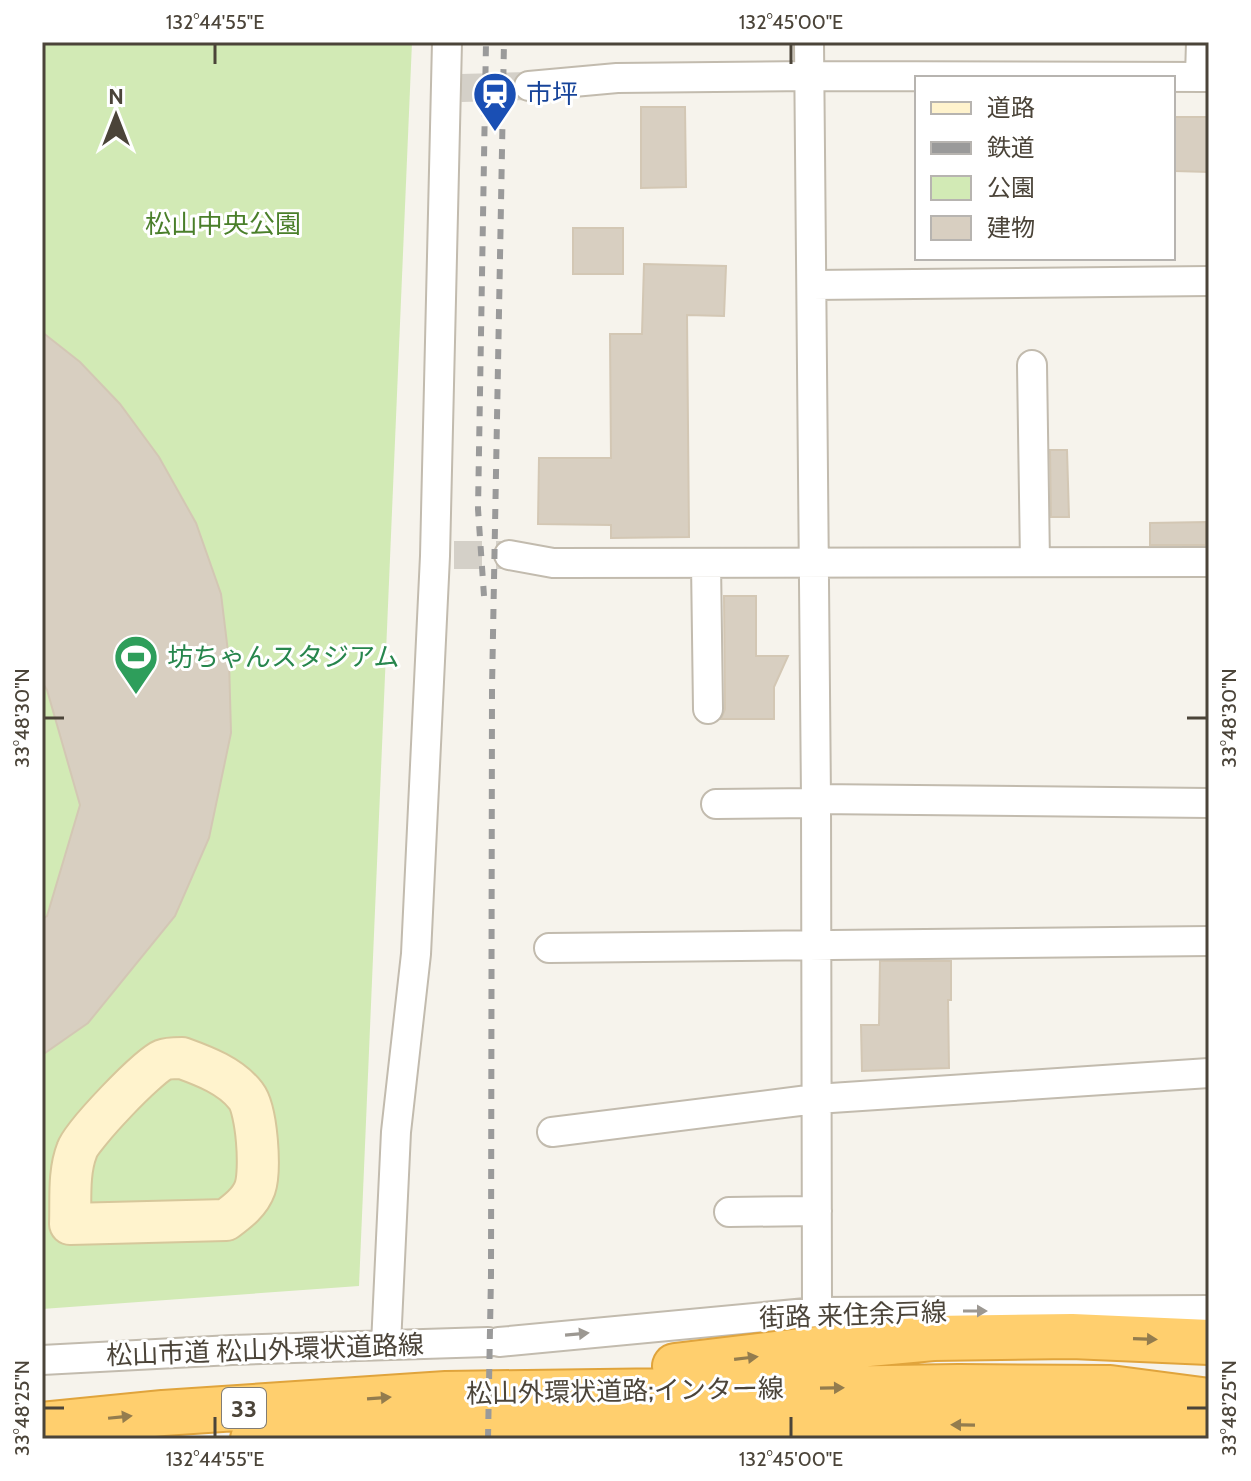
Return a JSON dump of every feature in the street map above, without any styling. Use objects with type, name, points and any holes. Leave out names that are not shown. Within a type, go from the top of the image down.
[{"type":"highway","points":[[446,1394],[825,1348],[933,1338],[1072,1336],[1209,1342]]},
{"type":"highway","name":"松山外環状道路;インター線","points":[[42,1425],[163,1413],[446,1394],[1110,1388],[1209,1401]]},
{"type":"highway","name":"松山外環状道路;インター線","points":[[253,1439],[461,1430],[912,1423],[1135,1428],[1209,1436]]},
{"type":"highway","points":[[690,1426],[925,1439]]},
{"type":"street","points":[[386,1345],[396,1132],[416,954],[444,555],[453,88],[447,42]]},
{"type":"street","points":[[809,42],[817,1312]]},
{"type":"street","points":[[1175,77],[1205,77],[1201,42]]},
{"type":"street","points":[[529,86],[617,78],[915,76]]},
{"type":"street","points":[[812,285],[1209,281]]},
{"type":"street","points":[[1032,365],[1035,562]]},
{"type":"street","points":[[509,555],[553,563],[1209,562]]},
{"type":"street","points":[[706,563],[708,709]]},
{"type":"street","points":[[716,804],[816,801],[1209,803]]},
{"type":"street","points":[[549,948],[1209,941]]},
{"type":"street","points":[[182,1058],[200,1064],[233,1082],[248,1098],[259,1164],[255,1189],[242,1208],[226,1220],[56,1225],[78,1145],[149,1070],[163,1060],[182,1058]]},
{"type":"street","points":[[552,1132],[816,1099],[1209,1073]]},
{"type":"street","points":[[729,1212],[817,1211]]},
{"type":"street","name":"街路 来住余戸線","points":[[493,1342],[817,1312],[1209,1310]]},
{"type":"street","name":"松山市道 松山外環状道路線","points":[[42,1360],[232,1350],[493,1342]]},
{"type":"green space","name":"松山中央公園","points":[[42,42],[412,42],[359,1286],[42,1309]]},
{"type":"building","points":[[641,107],[685,107],[686,187],[641,188]]},
{"type":"building","points":[[1175,117],[1209,117],[1209,172],[1175,171]]},
{"type":"building","points":[[573,228],[623,228],[623,274],[573,274]]},
{"type":"building","points":[[644,264],[726,266],[724,316],[687,315],[689,537],[611,538],[611,525],[538,524],[539,458],[611,458],[610,334],[642,334]]},
{"type":"building","name":"坊ちゃんスタジアム","points":[[42,332],[80,362],[120,404],[159,457],[196,523],[221,594],[229,660],[231,733],[209,838],[175,916],[88,1023],[42,1055],[42,919],[47,916],[80,805],[47,690],[42,682]]},
{"type":"building","points":[[1050,450],[1067,450],[1069,517],[1051,517]]},
{"type":"building","points":[[1206,522],[1206,545],[1150,545],[1150,523]]},
{"type":"building","points":[[724,596],[756,596],[756,656],[788,656],[774,687],[774,719],[721,719],[725,709]]},
{"type":"building","points":[[880,961],[951,961],[949,1068],[862,1071],[861,1025],[879,1025]]},
{"type":"tunnel","points":[[461,88],[529,86]]},
{"type":"tunnel","points":[[454,555],[509,555]]},
{"type":"railway","points":[[484,596],[478,509],[486,42]]},
{"type":"railway","points":[[488,1439],[492,688],[504,42]]},
{"type":"place","name":"市坪","points":[[495,133]]},
{"type":"place","name":"坊ちゃんスタジアム","points":[[136,696]]}]
